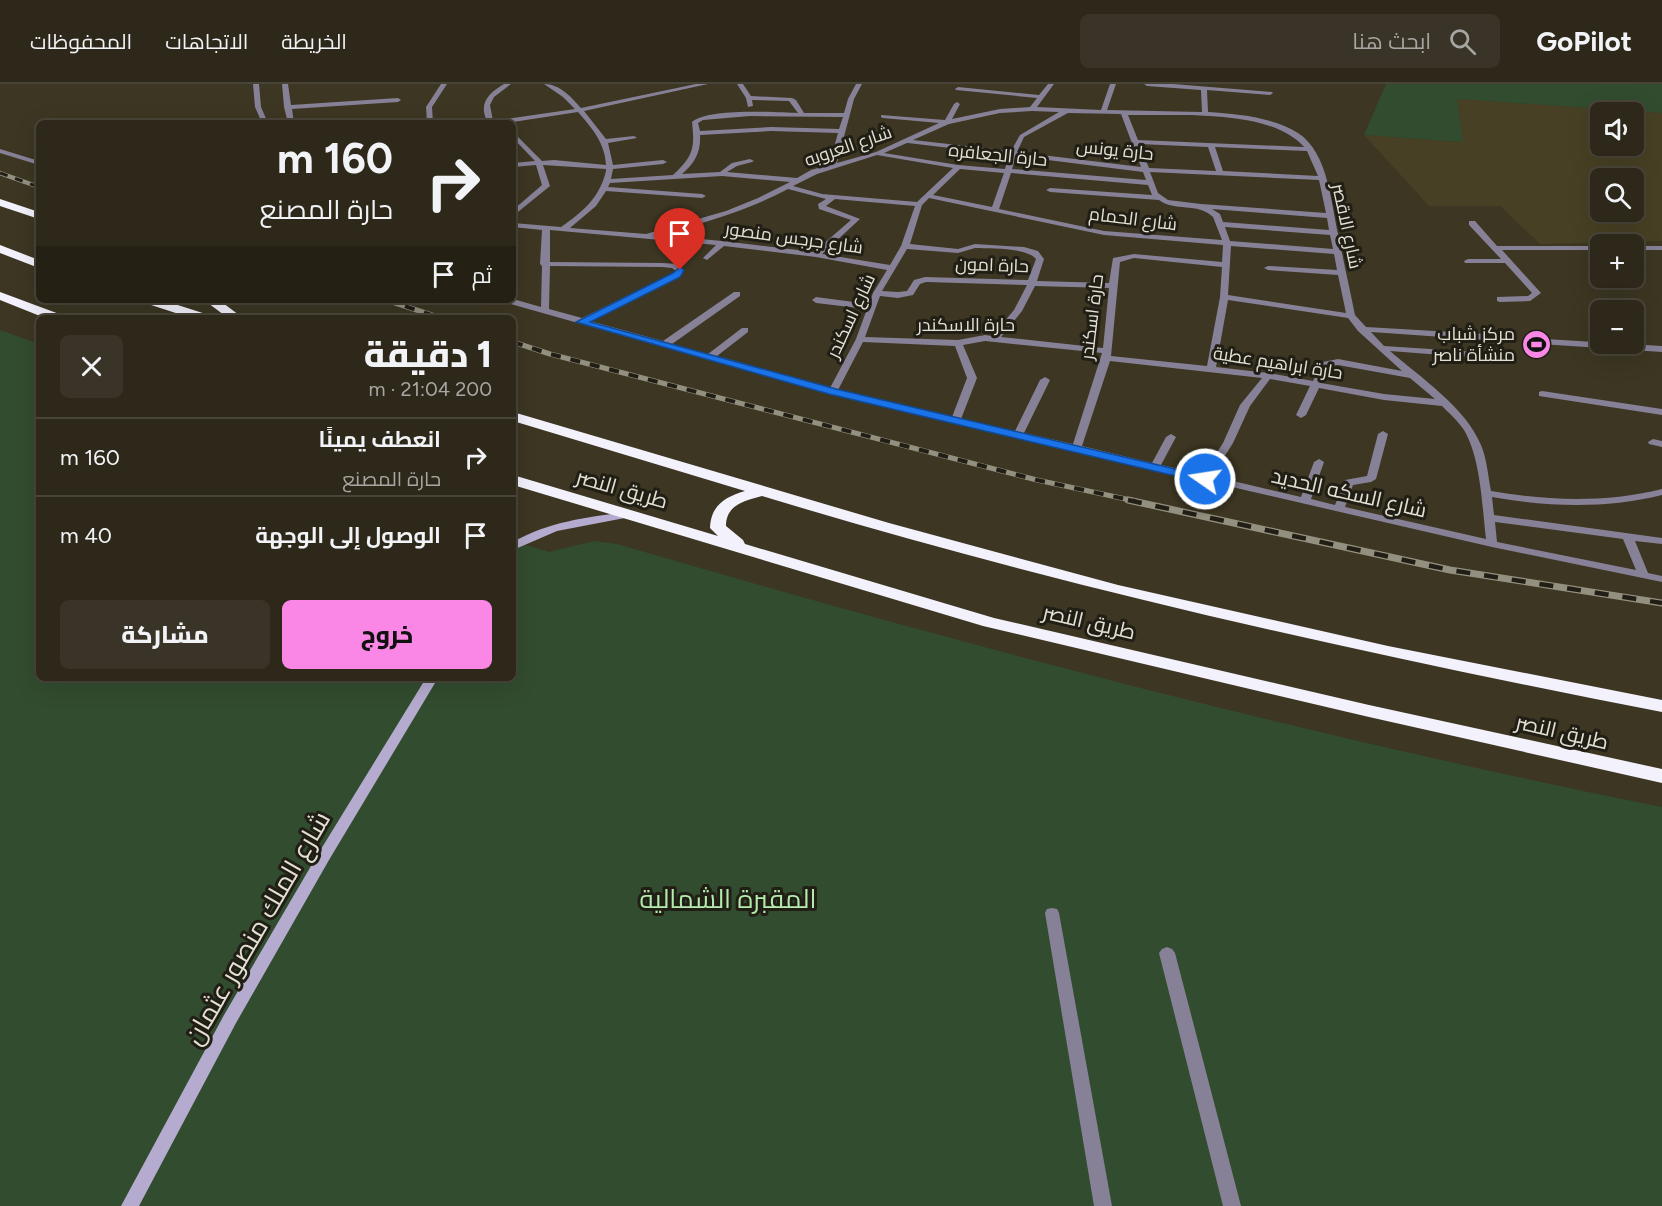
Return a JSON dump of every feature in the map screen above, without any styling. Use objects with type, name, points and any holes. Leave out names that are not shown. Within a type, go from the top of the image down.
[{"type":"highway","points":[[0,202],[36,215]]},
{"type":"highway","points":[[0,249],[36,263]]},
{"type":"highway","points":[[0,296],[49,315]]},
{"type":"highway","points":[[158,303],[195,315]]},
{"type":"highway","points":[[214,303],[232,315]]},
{"type":"highway","name":"طريق النصر","points":[[516,417],[936,542],[1111,588],[1304,633],[1662,706]]},
{"type":"highway","name":"طريق النصر","points":[[516,481],[989,622],[1380,714],[1662,776]]},
{"type":"highway","points":[[742,547],[718,528],[717,515],[722,507],[739,498],[764,491]]},
{"type":"main road","points":[[516,545],[549,528],[626,514]]},
{"type":"main road","name":"شارع الملك منصور عثمان","points":[[130,1206],[230,1019],[322,858],[430,681]]},
{"type":"street","points":[[256,84],[258,106],[264,120]]},
{"type":"street","points":[[285,84],[290,120]]},
{"type":"street","points":[[429,120],[427,115],[431,98],[444,84]]},
{"type":"street","points":[[490,120],[485,114],[485,105],[491,96],[508,84]]},
{"type":"street","points":[[548,84],[561,91],[580,110],[604,141],[610,160],[606,185],[593,206],[562,230]]},
{"type":"street","points":[[515,120],[580,110],[705,84]]},
{"type":"street","points":[[740,84],[749,98],[750,114]]},
{"type":"street","points":[[832,166],[851,99],[859,84]]},
{"type":"street","points":[[1032,109],[1048,84]]},
{"type":"street","points":[[1103,112],[1113,84]]},
{"type":"street","points":[[1147,84],[1270,93]]},
{"type":"street","points":[[1204,88],[1205,115]]},
{"type":"street","points":[[958,89],[1041,98]]},
{"type":"street","points":[[749,98],[790,99],[802,114]]},
{"type":"street","points":[[287,107],[398,100]]},
{"type":"street","points":[[883,116],[947,122],[957,104]]},
{"type":"street","name":"شارع الاقصر","points":[[1032,109],[1228,116],[1266,123],[1294,134],[1310,149],[1322,177],[1351,316],[1361,329],[1444,403],[1467,427],[1477,446],[1492,544]]},
{"type":"street","name":"شارع العروبه","points":[[648,236],[729,213],[797,180],[832,166],[878,153],[947,122],[1000,111],[1032,109]]},
{"type":"street","points":[[995,210],[1006,172],[1022,136],[1067,111]]},
{"type":"street","points":[[1124,113],[1159,198]]},
{"type":"street","points":[[676,176],[689,165],[696,154],[695,123],[701,118],[750,114],[847,115]]},
{"type":"street","points":[[696,133],[771,129],[843,131]]},
{"type":"street","points":[[516,137],[539,162],[546,186],[516,211]]},
{"type":"street","points":[[604,141],[633,138]]},
{"type":"street","name":"حارة يونس","points":[[906,141],[1146,170],[1322,177]]},
{"type":"street","points":[[1135,142],[1310,149]]},
{"type":"street","points":[[1211,145],[1220,173]]},
{"type":"street","points":[[0,151],[36,162]]},
{"type":"street","name":"حارة الجعافره","points":[[878,153],[958,167],[1152,183]]},
{"type":"street","points":[[722,174],[726,168],[750,161]]},
{"type":"street","points":[[516,165],[539,162],[610,167],[663,162]]},
{"type":"street","name":"شارع اسكندر","points":[[833,392],[860,339],[877,293],[905,246],[919,204],[958,167]]},
{"type":"street","points":[[606,185],[676,176],[722,174],[797,180]]},
{"type":"street","points":[[606,185],[702,196]]},
{"type":"street","points":[[786,186],[806,193],[833,197],[919,204]]},
{"type":"street","points":[[1050,190],[1159,198],[1177,204],[1330,216]]},
{"type":"street","name":"شارع الحمام","points":[[928,196],[1104,233],[1337,252]]},
{"type":"street","points":[[816,255],[856,219],[822,207],[822,204],[833,197]]},
{"type":"street","points":[[1196,205],[1213,212],[1227,244],[1224,297],[1211,369]]},
{"type":"street","points":[[1472,223],[1537,295],[1530,298],[1500,298]]},
{"type":"street","points":[[1220,224],[1333,233]]},
{"type":"street","name":"شارع جرجس منصور","points":[[516,225],[722,243],[816,255],[892,268]]},
{"type":"street","points":[[545,312],[546,229]]},
{"type":"street","points":[[707,258],[722,243]]},
{"type":"street","points":[[905,246],[958,251],[975,246],[1030,251],[1040,259],[1028,295],[1016,317],[994,339]]},
{"type":"street","points":[[1496,248],[1590,248]]},
{"type":"street","points":[[1644,248],[1662,248]]},
{"type":"street","name":"حارة اسكندر","points":[[1076,449],[1106,355],[1116,260],[1126,256],[1226,265]]},
{"type":"street","points":[[1468,261],[1507,261]]},
{"type":"street","points":[[544,264],[663,265],[674,266],[680,270],[677,275],[581,322]]},
{"type":"street","points":[[1268,268],[1342,273]]},
{"type":"street","name":"حارة امون","points":[[877,293],[910,293],[917,282],[925,279],[1113,286]]},
{"type":"street","points":[[664,345],[737,294]]},
{"type":"street","points":[[1224,297],[1351,316]]},
{"type":"street","points":[[816,300],[872,307]]},
{"type":"street","name":"شارع السكه الحديد","points":[[516,303],[833,392],[1492,544],[1662,579]]},
{"type":"street","points":[[1361,329],[1486,337]]},
{"type":"street","points":[[709,358],[745,330]]},
{"type":"street","name":"حارة الاسكندر","points":[[860,339],[958,343],[978,338],[994,339],[1106,355]]},
{"type":"street","points":[[1528,341],[1662,349]]},
{"type":"street","points":[[955,421],[972,378],[958,343]]},
{"type":"street","points":[[1381,348],[1507,357]]},
{"type":"street","name":"حارة ابراهيم عطية","points":[[1106,355],[1268,376],[1384,397],[1444,403]]},
{"type":"street","points":[[1301,415],[1323,368],[1331,363],[1412,375]]},
{"type":"street","points":[[1205,479],[1228,443],[1245,405],[1268,376]]},
{"type":"street","points":[[1018,436],[1045,380]]},
{"type":"street","points":[[1542,394],[1662,412]]},
{"type":"street","points":[[1339,509],[1349,482],[1371,479],[1383,434]]},
{"type":"street","points":[[1155,467],[1172,437]]},
{"type":"street","points":[[1305,501],[1319,462]]},
{"type":"street","points":[[1486,493],[1523,500],[1559,502],[1611,500],[1662,492]]},
{"type":"street","points":[[1489,518],[1662,541]]},
{"type":"street","points":[[1628,537],[1644,576]]},
{"type":"street","points":[[1052,913],[1103,1206]]},
{"type":"street","points":[[1167,953],[1232,1206]]},
{"type":"shaded area","points":[[1457,99],[1590,108],[1590,156],[1644,156],[1644,112],[1662,113],[1662,241],[1644,241],[1644,234],[1590,234],[1590,243],[1540,244],[1500,206],[1429,206],[1364,135],[1462,142]]},
{"type":"green space","points":[[1386,84],[1662,84],[1662,113],[1644,112],[1644,102],[1590,102],[1590,108],[1457,99],[1463,142],[1364,135]]},
{"type":"green space","name":"المقبرة الشمالية","points":[[0,330],[36,343],[36,681],[516,681],[516,542],[549,552],[594,541],[617,544],[876,618],[1136,687],[1398,750],[1662,807],[1662,1206],[0,1206]]},
{"type":"railway","points":[[0,173],[36,186]]},
{"type":"railway","points":[[395,303],[432,315]]},
{"type":"railway","points":[[516,343],[550,354],[1037,480],[1135,501]]},
{"type":"railway","points":[[1128,500],[1450,570],[1662,603]]},
{"type":"place","name":"مركز شباب منشأة ناصر","points":[[1536,344]]},
{"type":"route","points":[[680,270],[677,275],[581,322],[833,392],[1205,479]]}]
